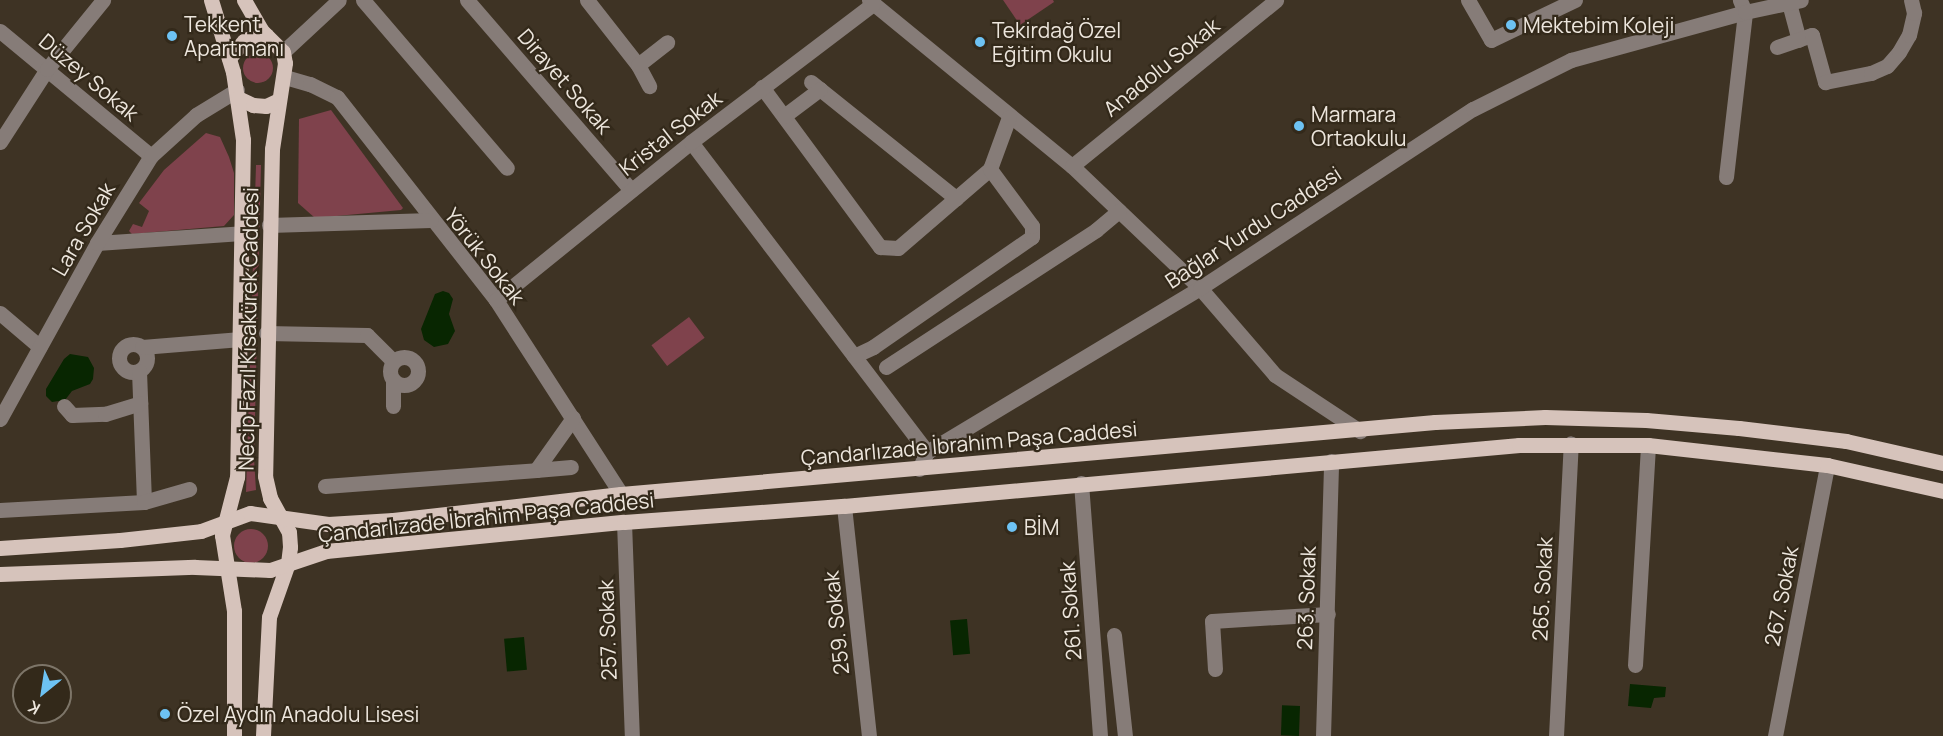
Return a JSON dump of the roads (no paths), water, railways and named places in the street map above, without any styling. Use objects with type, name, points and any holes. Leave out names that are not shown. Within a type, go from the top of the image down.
[{"type":"main road","name":"Necip Fazıl Kısakürek Caddesi","points":[[211,0],[229,58],[237,94],[243,140],[237,477],[222,535],[225,567],[234,611],[234,736]]},
{"type":"main road","points":[[244,0],[266,35],[283,52]]},
{"type":"main road","points":[[229,58],[244,41],[256,35],[266,35]]},
{"type":"main road","name":"Necip Fazıl Kısakürek Caddesi","points":[[263,736],[269,616],[288,563],[289,532],[270,498],[265,476],[266,333],[272,148],[285,77],[283,52]]},
{"type":"main road","points":[[237,94],[253,105],[266,106],[279,100]]},
{"type":"main road","name":"Çandarlızade İbrahim Paşa Caddesi","points":[[0,548],[120,540],[201,531],[250,513],[328,524],[621,494],[1435,423],[1545,417],[1646,420],[1846,441],[1943,463]]},
{"type":"main road","name":"Çandarlızade İbrahim Paşa Caddesi","points":[[0,574],[225,567],[270,570],[326,551],[624,522],[844,506],[1483,447],[1571,443],[1648,445],[1827,465],[1943,491]]},
{"type":"street","points":[[0,142],[47,69],[103,0]]},
{"type":"street","points":[[283,52],[339,0]]},
{"type":"street","points":[[363,0],[507,168]]},
{"type":"street","name":"Dirayet Sokak","points":[[468,0],[631,190]]},
{"type":"street","points":[[587,0],[638,64],[649,86]]},
{"type":"street","name":"Anadolu Sokak","points":[[1072,166],[1276,0]]},
{"type":"street","points":[[1468,0],[1491,40],[1575,0]]},
{"type":"street","points":[[1777,47],[1812,35],[1825,82],[1870,74],[1887,66],[1909,35],[1914,12],[1911,0]]},
{"type":"street","points":[[1795,1],[1798,40]]},
{"type":"street","name":"Bağlar Yurdu Caddesi","points":[[927,452],[1200,288],[1473,109],[1532,78],[1571,60],[1742,6],[1795,1]]},
{"type":"street","points":[[871,2],[1009,117],[1072,166],[1200,288],[1275,375],[1360,430]]},
{"type":"street","name":"Kristal Sokak","points":[[496,300],[691,142],[871,2]]},
{"type":"street","points":[[1726,177],[1742,6]]},
{"type":"street","name":"Düzey Sokak","points":[[0,31],[151,156]]},
{"type":"street","points":[[638,64],[667,42]]},
{"type":"street","name":"Yörük Sokak","points":[[285,77],[310,84],[337,97],[431,220],[496,300],[621,494]]},
{"type":"street","points":[[784,116],[815,85],[956,198]]},
{"type":"street","points":[[762,87],[880,247],[898,248],[990,169],[1009,117]]},
{"type":"street","name":"Lara Sokak","points":[[0,419],[97,243],[151,156],[196,115],[237,94]]},
{"type":"street","points":[[691,142],[927,452],[919,469]]},
{"type":"street","points":[[854,356],[873,347],[1032,237],[1032,226],[990,169]]},
{"type":"street","points":[[886,367],[1096,230],[1119,212]]},
{"type":"street","points":[[269,225],[431,220]]},
{"type":"street","points":[[97,243],[242,233]]},
{"type":"street","points":[[0,313],[40,347]]},
{"type":"street","points":[[266,333],[367,335],[393,361]]},
{"type":"street","points":[[142,347],[147,354],[147,362],[139,371],[130,372],[123,368],[119,356],[126,345],[135,344],[142,347],[241,339]]},
{"type":"street","points":[[393,380],[400,385],[409,384],[415,379],[418,371],[416,363],[409,358],[401,357],[393,361],[390,369],[393,380],[393,406]]},
{"type":"street","points":[[139,371],[144,502]]},
{"type":"street","points":[[64,406],[72,415],[105,414],[140,403]]},
{"type":"street","points":[[536,470],[573,418]]},
{"type":"street","name":"265. Sokak","points":[[1556,736],[1571,443]]},
{"type":"street","points":[[1635,665],[1648,445]]},
{"type":"street","name":"263. Sokak","points":[[1323,736],[1331,461]]},
{"type":"street","name":"267. Sokak","points":[[1775,736],[1827,465]]},
{"type":"street","points":[[325,486],[571,467]]},
{"type":"street","name":"261. Sokak","points":[[1081,483],[1100,736]]},
{"type":"street","points":[[0,510],[144,502],[189,489]]},
{"type":"street","name":"259. Sokak","points":[[844,506],[869,736]]},
{"type":"street","name":"257. Sokak","points":[[624,522],[633,736]]},
{"type":"street","points":[[1215,669],[1212,621],[1328,614]]},
{"type":"street","points":[[1114,635],[1125,736]]},
{"type":"street","points":[[1096,685],[1119,682]]},
{"type":"place","name":"Mektebim Koleji","points":[[1511,25]]},
{"type":"place","name":"Tekkent Apartmanı","points":[[172,36]]},
{"type":"place","name":"Tekirdağ Özel Eğitim Okulu","points":[[980,42]]},
{"type":"place","name":"Marmara Ortaokulu","points":[[1299,126]]},
{"type":"place","name":"BİM","points":[[1012,527]]},
{"type":"place","name":"Özel Aydın Anadolu Lisesi","points":[[165,714]]}]
